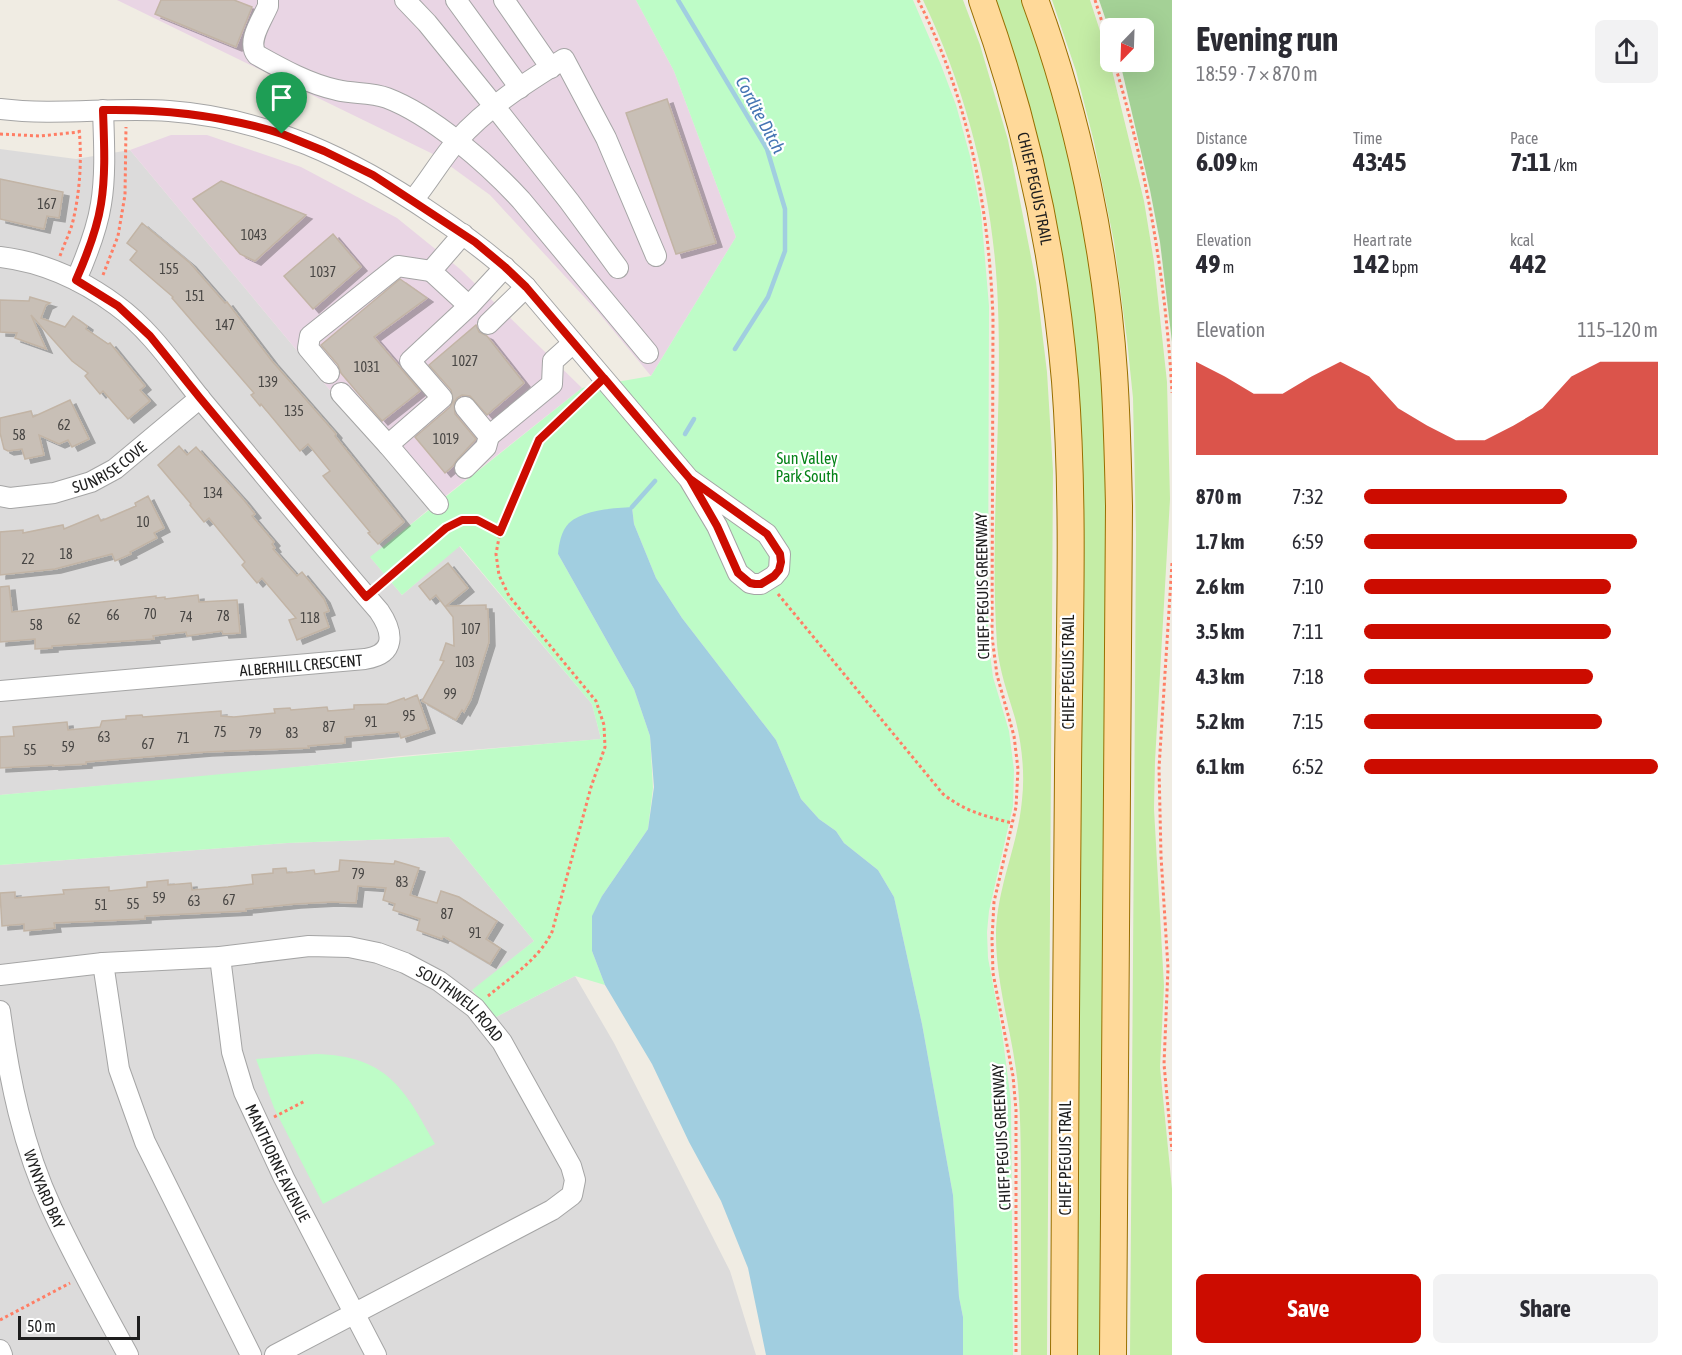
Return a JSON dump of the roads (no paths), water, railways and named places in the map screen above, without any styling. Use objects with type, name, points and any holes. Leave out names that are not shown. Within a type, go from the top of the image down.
[{"type":"main road","name":"CHIEF PEGUIS TRAIL","points":[[982,0],[1016,105],[1040,203],[1055,290],[1067,420],[1069,573],[1064,1355]]},
{"type":"main road","points":[[1035,0],[1064,91],[1085,178],[1098,244],[1114,372],[1119,527],[1113,1355]]},
{"type":"street","points":[[268,0],[268,6],[252,44],[257,55],[301,77],[335,90],[386,98],[417,114],[457,141],[501,178],[521,200],[648,353]]},
{"type":"street","points":[[405,0],[427,23],[495,107],[618,268]]},
{"type":"street","points":[[456,0],[520,88]]},
{"type":"street","points":[[504,0],[550,68]]},
{"type":"street","points":[[413,200],[457,141],[495,107],[564,59],[606,138],[656,256]]},
{"type":"street","points":[[0,109],[192,113],[264,128],[324,151],[373,175],[463,234],[526,287],[690,479],[717,526],[738,573],[750,583],[767,581],[779,570],[781,562],[777,546],[767,534],[690,479]]},
{"type":"street","points":[[76,280],[95,230],[101,203],[105,147],[103,110]]},
{"type":"street","points":[[431,271],[463,234]]},
{"type":"street","name":"ALBERHILL CRESCENT","points":[[0,257],[35,264],[76,280],[118,306],[150,336],[387,623],[390,635],[384,653],[375,657],[0,691]]},
{"type":"street","points":[[329,374],[308,348],[310,336],[398,266],[431,271],[469,306]]},
{"type":"street","points":[[387,445],[442,398],[410,361],[469,306],[505,267]]},
{"type":"street","points":[[488,324],[526,287]]},
{"type":"street","points":[[465,468],[486,447],[489,436],[552,384],[553,361],[573,343]]},
{"type":"street","points":[[341,393],[438,504]]},
{"type":"street","name":"SUNRISE COVE","points":[[0,496],[10,498],[54,493],[91,482],[115,469],[200,398]]},
{"type":"street","points":[[465,407],[489,436]]},
{"type":"street","name":"SOUTHWELL ROAD","points":[[0,975],[103,963],[219,957],[309,946],[359,949],[405,963],[439,981],[475,1008],[502,1042],[571,1166],[575,1180],[572,1195],[563,1204],[355,1314]]},
{"type":"street","name":"MANTHORNE AVENUE","points":[[219,957],[232,1052],[244,1092],[258,1125],[376,1355]]},
{"type":"street","points":[[103,963],[119,1069],[145,1142],[251,1355]]},
{"type":"street","name":"WYNYARD BAY","points":[[0,1011],[7,1064],[27,1142],[51,1208],[128,1355]]},
{"type":"street","points":[[275,1355],[355,1314]]},
{"type":"street","points":[[0,1350],[3,1355]]},
{"type":"water","points":[[632,507],[634,524],[656,578],[682,618],[776,740],[801,799],[819,819],[836,831],[844,843],[878,870],[894,897],[922,1024],[953,1195],[959,1297],[963,1317],[963,1355],[766,1355],[748,1268],[721,1201],[689,1142],[652,1064],[605,985],[592,951],[592,916],[602,896],[648,829],[654,787],[650,736],[634,689],[558,554],[564,530],[575,519],[599,511]]},
{"type":"waterway","name":"Cordite Ditch","points":[[678,0],[767,149],[785,209],[785,251],[768,297],[735,349]]},
{"type":"waterway","name":"Cordite Ditch","points":[[685,434],[694,419]]},
{"type":"waterway","name":"Cordite Ditch","points":[[632,507],[655,481]]},
{"type":"park label","name":"Sun Valley Park South","points":[[807,467]]}]
